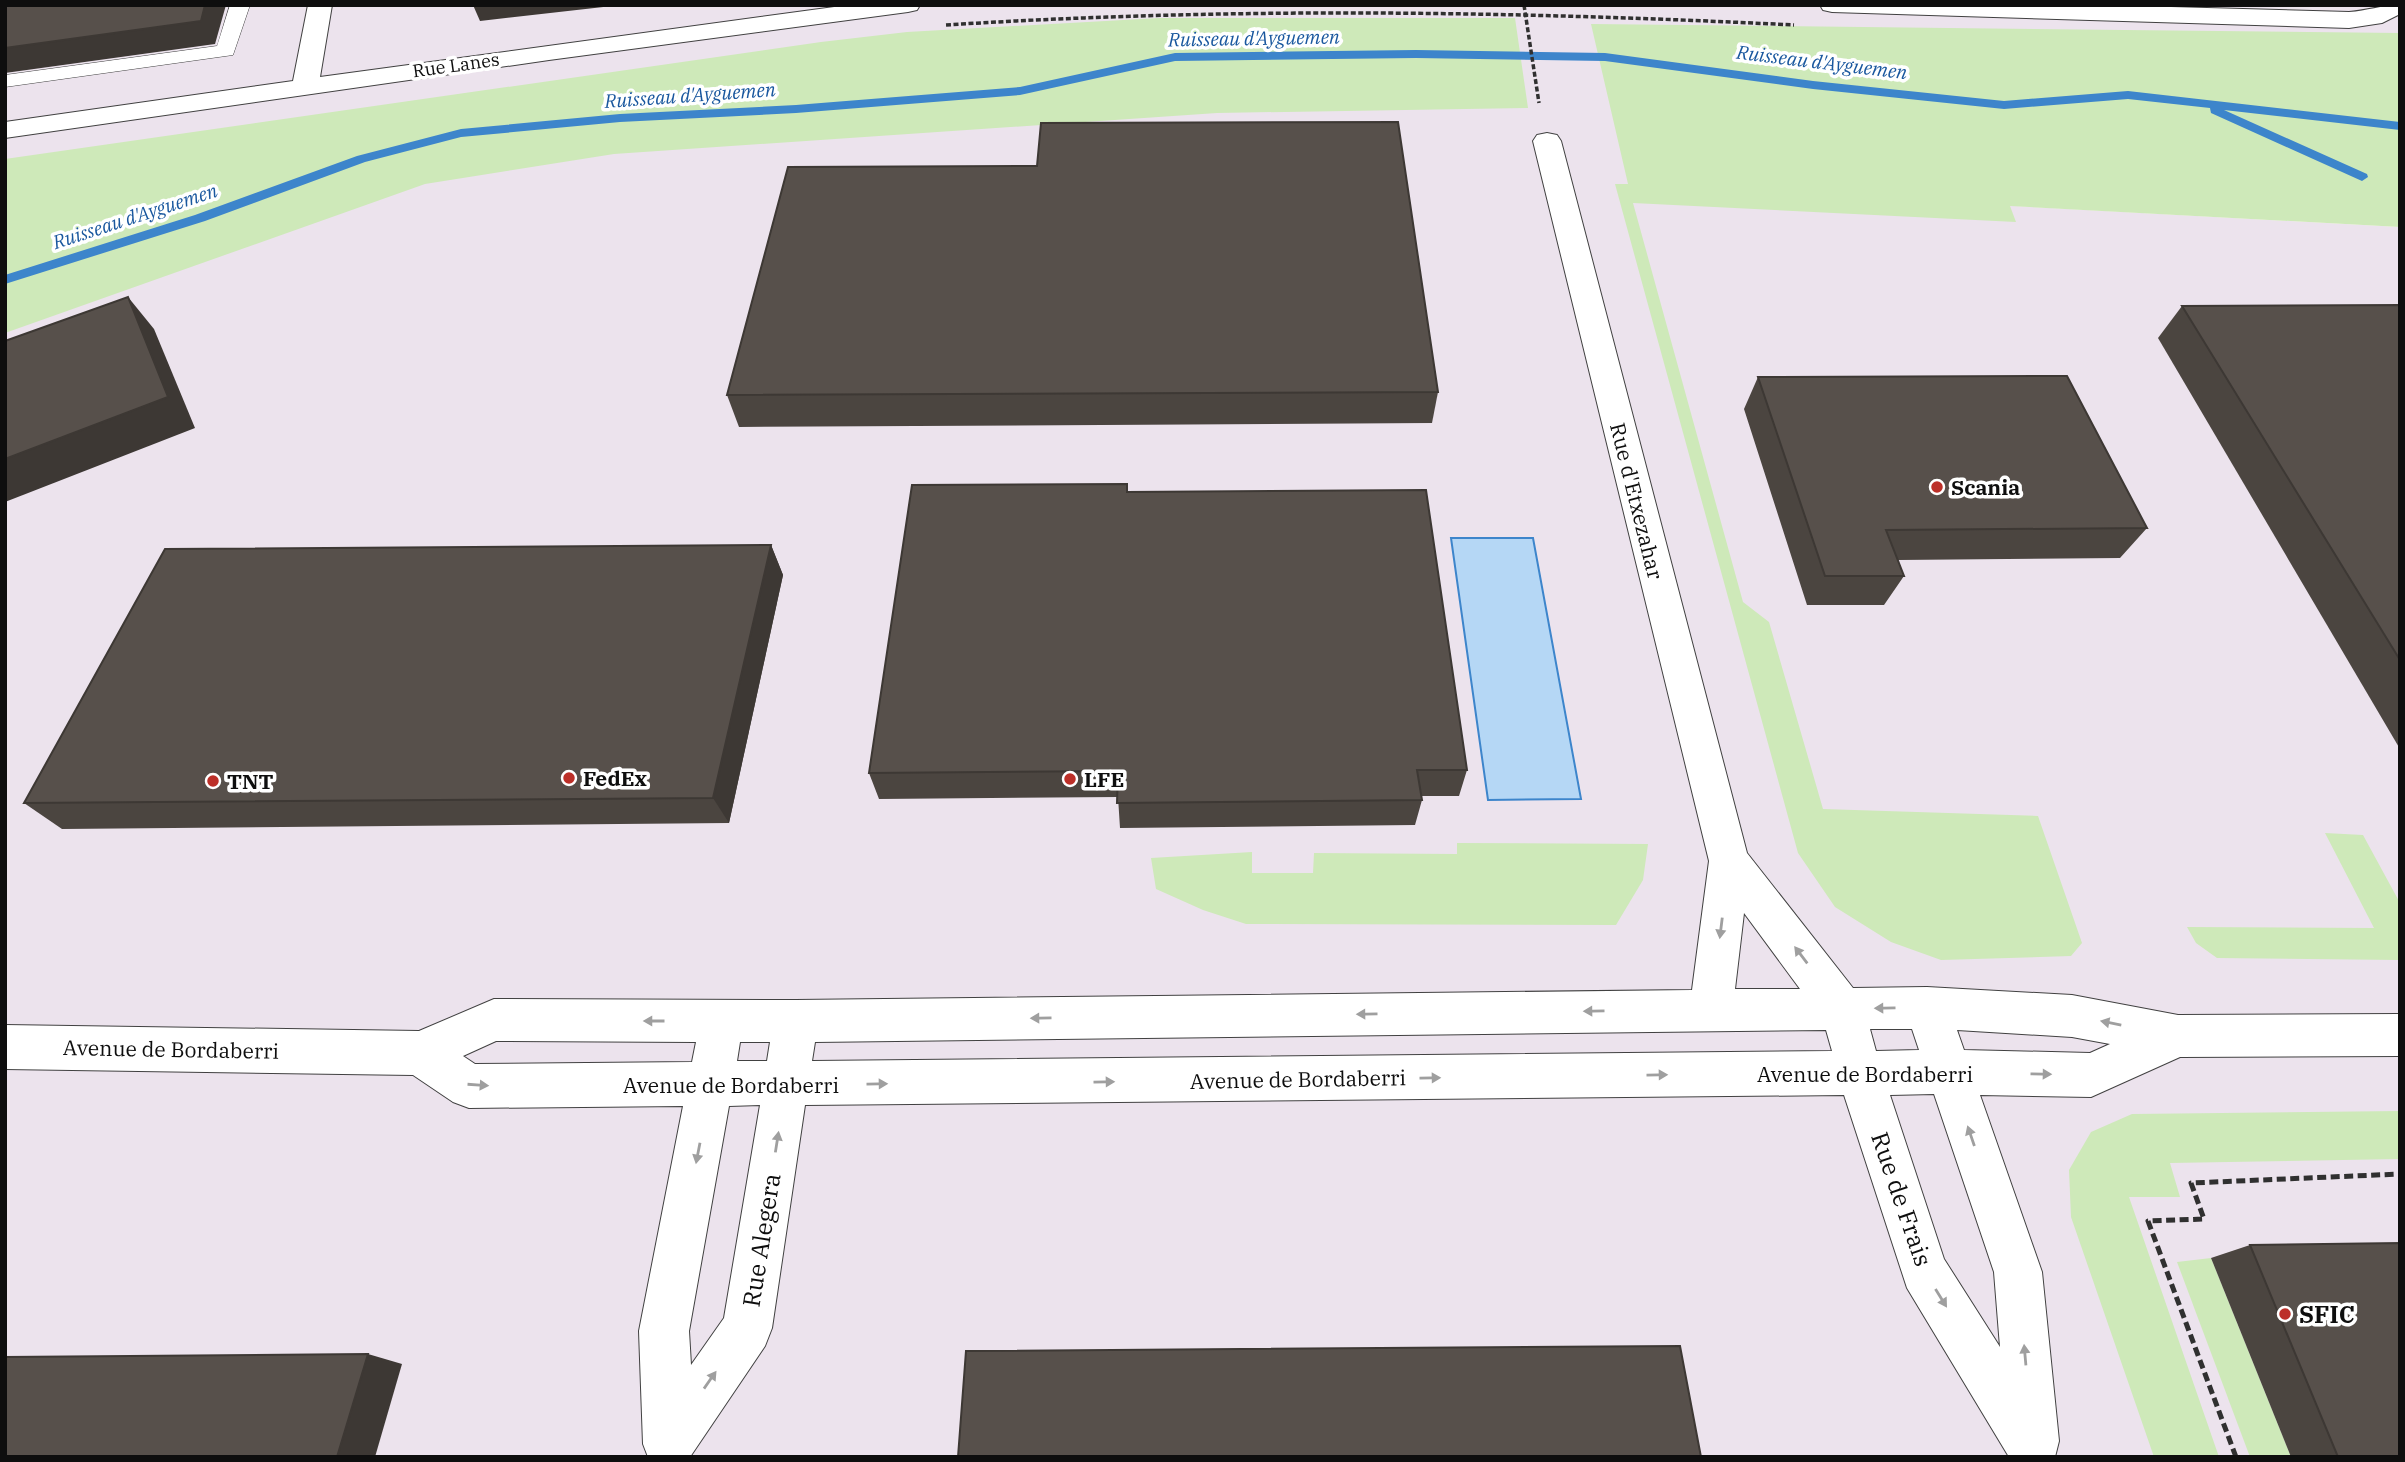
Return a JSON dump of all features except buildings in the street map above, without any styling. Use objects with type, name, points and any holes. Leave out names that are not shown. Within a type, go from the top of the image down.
[{"type":"street","points":[[305,88],[320,5]]},
{"type":"street","name":"Rue Lanes","points":[[5,130],[908,5]]},
{"type":"street","points":[[1832,5],[2349,20],[2373,18],[2398,5]]},
{"type":"street","name":"Rue d'Etxezahar","points":[[1544,127],[1729,861],[1712,1010]]},
{"type":"street","name":"Rue d'Etxezahar","points":[[1729,861],[1842,1009]]},
{"type":"street","name":"Avenue de Bordaberri","points":[[5,1047],[420,1053],[494,1020],[722,1022],[1927,1008],[2072,1016],[2178,1036],[2400,1035]]},
{"type":"street","name":"Rue de Frais","points":[[1927,1008],[2018,1272],[2035,1452]]},
{"type":"street","name":"Rue de Frais","points":[[1842,1009],[1924,1271],[2035,1452]]},
{"type":"street","name":"Rue Alegera","points":[[669,1446],[747,1328],[796,1021]]},
{"type":"street","name":"Rue Alegera","points":[[669,1446],[664,1331],[722,1022]]},
{"type":"street","name":"Avenue de Bordaberri","points":[[420,1053],[469,1086],[710,1086],[1948,1072],[2091,1075],[2178,1036]]},
{"type":"lane","points":[[5,81],[226,51],[240,5]]},
{"type":"path","points":[[1342,5],[1343,12]]},
{"type":"path","points":[[1524,5],[1544,127]]},
{"type":"path","points":[[2236,1457],[2148,1221],[2204,1219],[2191,1183],[2400,1174]]},
{"type":"shaded area","points":[[5,5],[2400,5],[2400,33],[1629,185],[2400,227],[2400,1457],[5,1457]]},
{"type":"green space","points":[[1159,18],[1515,18],[1528,108],[1217,113],[614,154],[425,184],[5,333],[5,159],[821,42],[907,32]]},
{"type":"green space","points":[[1591,24],[2400,33],[2400,227],[2010,206],[2016,222],[1633,203],[1743,602],[1769,622],[1823,809],[2038,816],[2082,943],[2071,956],[1941,960],[1891,942],[1835,907],[1798,853],[1615,184],[1628,184]]},
{"type":"green space","points":[[2325,833],[2363,835],[2400,903],[2400,960],[2217,958],[2196,943],[2187,927],[2374,928]]},
{"type":"green space","points":[[1457,843],[1648,844],[1643,880],[1616,925],[1246,924],[1203,910],[1156,889],[1151,858],[1252,852],[1252,873],[1313,873],[1314,853],[1457,854]]},
{"type":"green space","points":[[2400,1111],[2400,1159],[2170,1163],[2180,1197],[2129,1197],[2219,1457],[2154,1457],[2071,1217],[2069,1170],[2091,1132],[2132,1114]]},
{"type":"green space","points":[[2211,1258],[2291,1457],[2250,1457],[2177,1262]]},
{"type":"water","points":[[1451,538],[1533,538],[1581,799],[1488,800]]},
{"type":"waterway","name":"Ruisseau d'Ayguemen","points":[[5,280],[200,218],[361,159],[461,133],[620,118],[796,109],[1020,91],[1175,57],[1416,54],[1605,57],[1813,85],[2004,105],[2128,95],[2400,126]]},
{"type":"waterway","points":[[2215,110],[2362,177]]},
{"type":"place","name":"Scania","points":[[1937,487]]},
{"type":"place","name":"FedEx","points":[[569,778]]},
{"type":"place","name":"LFE","points":[[1070,779]]},
{"type":"place","name":"TNT","points":[[213,781]]},
{"type":"place","name":"SFIC","points":[[2285,1314]]}]
